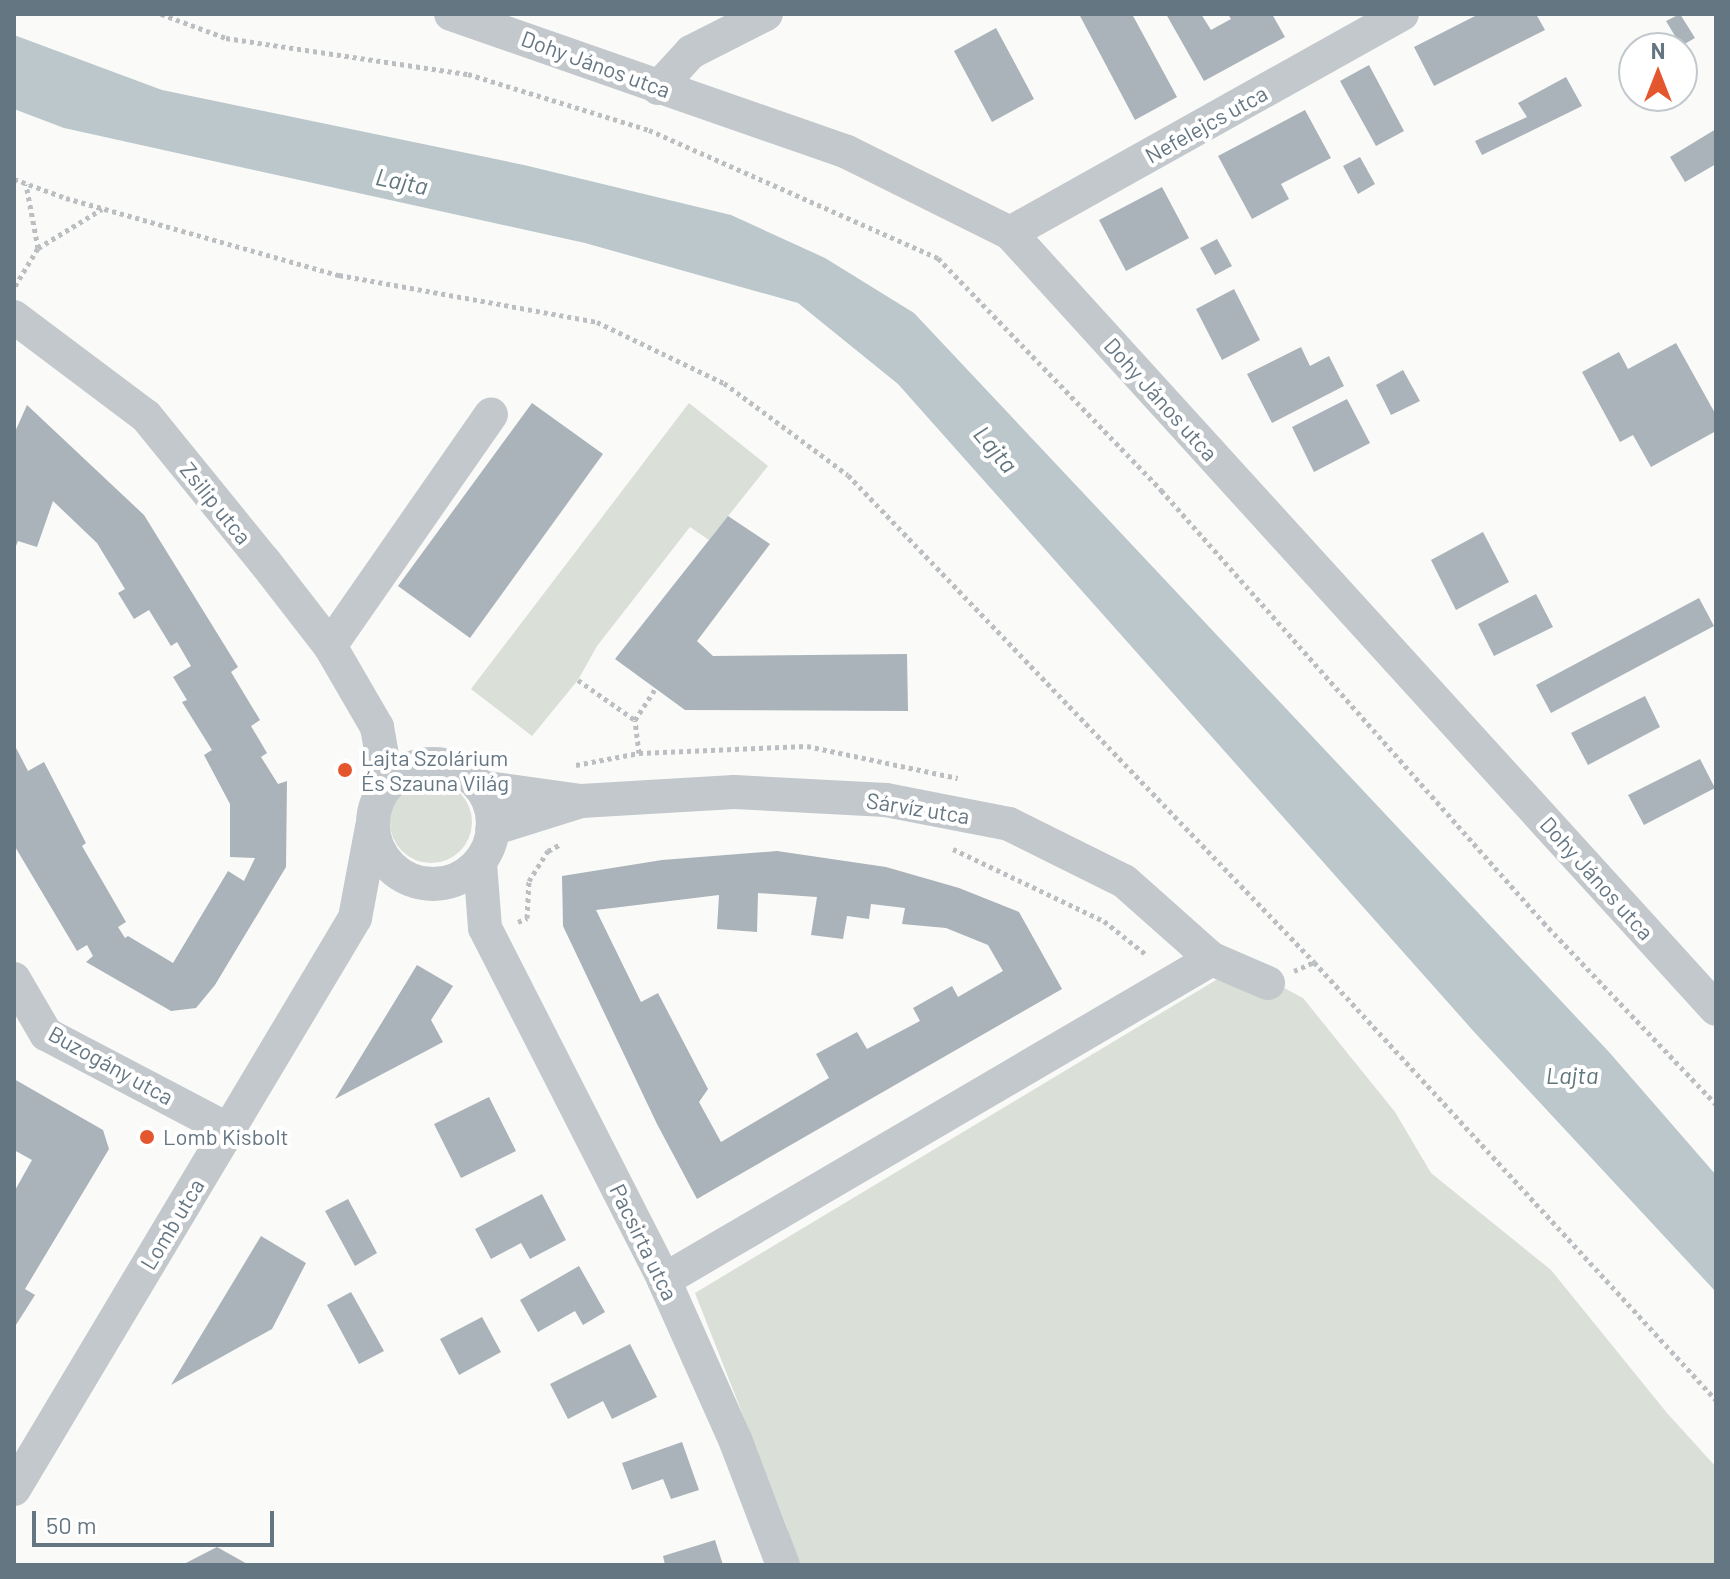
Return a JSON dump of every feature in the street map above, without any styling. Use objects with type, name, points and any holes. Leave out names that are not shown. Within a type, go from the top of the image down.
[{"type":"street","name":"Dohy János utca","points":[[451,14],[504,23],[658,88],[847,152],[1010,233],[1716,1009]]},
{"type":"street","points":[[658,88],[691,52],[766,14]]},
{"type":"street","name":"Nefelejcs utca","points":[[1010,233],[1402,14]]},
{"type":"street","name":"Zsilip utca","points":[[14,317],[146,416],[330,646],[377,727]]},
{"type":"street","points":[[330,646],[491,414]]},
{"type":"street","points":[[377,727],[428,764]]},
{"type":"street","points":[[377,727],[387,784]]},
{"type":"street","points":[[428,764],[452,766],[472,778],[490,807],[491,842],[480,863],[462,878],[425,883],[355,918],[375,804],[387,784],[405,770],[428,764]]},
{"type":"street","points":[[480,787],[570,802]]},
{"type":"street","name":"Sárvíz utca","points":[[570,802],[749,793],[886,800],[1009,824],[1124,881],[1212,959],[1268,983]]},
{"type":"street","points":[[492,829],[570,802]]},
{"type":"street","points":[[372,827],[377,850],[391,869],[425,883],[488,933]]},
{"type":"street","points":[[480,863],[488,933]]},
{"type":"street","name":"Lomb utca","points":[[14,1489],[355,918]]},
{"type":"street","name":"Pacsirta utca","points":[[488,933],[664,1280],[736,1442],[783,1565]]},
{"type":"street","points":[[664,1280],[1212,959]]},
{"type":"street","name":"Buzogány utca","points":[[14,979],[46,1034],[229,1130]]},
{"type":"path","points":[[161,14],[226,38],[468,74],[649,130],[938,258],[1161,490],[1543,922],[1716,1104]]},
{"type":"path","points":[[14,179],[102,209],[339,275],[597,322],[724,383],[848,475],[1314,962],[1716,1400]]},
{"type":"path","points":[[26,184],[38,248]]},
{"type":"path","points":[[14,287],[38,248],[102,209]]},
{"type":"path","points":[[578,680],[635,720]]},
{"type":"path","points":[[488,933],[527,918],[529,881],[548,851],[567,840],[570,766],[639,753],[635,720],[656,688]]},
{"type":"path","points":[[949,847],[1104,921],[1147,958],[1174,924]]},
{"type":"shaded area","points":[[689,403],[768,466],[709,540],[690,527],[597,646],[578,680],[532,736],[471,689]]},
{"type":"shaded area","points":[[431,781],[447,784],[460,793],[469,806],[472,822],[469,838],[460,851],[447,860],[431,863],[415,860],[402,851],[393,838],[390,822],[393,806],[402,793],[415,784]]},
{"type":"shaded area","points":[[1241,965],[1303,998],[1395,1112],[1431,1173],[1551,1270],[1667,1413],[1716,1467],[1716,1565],[797,1565],[787,1527],[695,1293]]},
{"type":"water","name":"Lajta","points":[[14,35],[162,90],[524,165],[731,215],[825,258],[914,313],[1609,1052],[1716,1175],[1716,1292],[1476,1034],[898,384],[798,303],[585,243],[64,128],[14,109]]},
{"type":"building","points":[[1079,14],[1132,14],[1177,97],[1135,120]]},
{"type":"building","points":[[1166,14],[1201,14],[1211,30],[1231,19],[1228,14],[1272,14],[1285,37],[1204,81]]},
{"type":"building","points":[[1479,14],[1536,14],[1545,30],[1434,86],[1414,47]]},
{"type":"building","points":[[1680,14],[1691,32],[1673,32],[1666,21]]},
{"type":"building","points":[[996,28],[1034,99],[992,122],[954,51]]},
{"type":"building","points":[[1369,65],[1404,131],[1376,146],[1340,81]]},
{"type":"building","points":[[1566,77],[1582,106],[1482,155],[1475,141],[1527,117],[1518,103]]},
{"type":"building","points":[[1305,110],[1331,158],[1281,184],[1289,199],[1252,219],[1218,156]]},
{"type":"building","points":[[1716,129],[1716,164],[1685,182],[1670,157]]},
{"type":"building","points":[[1360,157],[1375,184],[1358,194],[1343,166]]},
{"type":"building","points":[[1162,187],[1189,238],[1126,271],[1099,220]]},
{"type":"building","points":[[1217,239],[1232,266],[1215,275],[1200,248]]},
{"type":"building","points":[[1234,289],[1260,340],[1222,360],[1196,309]]},
{"type":"building","points":[[1676,343],[1716,415],[1716,431],[1651,467],[1633,435],[1620,442],[1582,372],[1619,352],[1628,369]]},
{"type":"building","points":[[1301,347],[1310,366],[1329,356],[1344,386],[1272,423],[1247,374]]},
{"type":"building","points":[[1403,370],[1420,401],[1391,415],[1376,385]]},
{"type":"building","points":[[1347,399],[1370,443],[1314,472],[1292,427]]},
{"type":"building","points":[[532,403],[603,454],[470,638],[398,586]]},
{"type":"building","points":[[27,405],[144,515],[238,667],[231,672],[260,720],[251,726],[267,753],[261,757],[278,784],[287,781],[286,867],[215,985],[196,1008],[171,1011],[86,962],[93,956],[87,945],[77,951],[14,845],[14,744],[28,771],[44,762],[86,843],[82,846],[126,922],[118,927],[125,938],[128,936],[173,963],[228,871],[244,881],[255,858],[230,857],[230,804],[204,755],[212,750],[182,702],[187,700],[173,677],[191,666],[177,642],[171,646],[149,610],[134,619],[118,593],[125,589],[97,543],[53,501],[37,547],[18,541],[14,551],[14,434]]},
{"type":"building","points":[[728,516],[770,544],[697,641],[713,656],[907,654],[908,711],[685,710],[615,659]]},
{"type":"building","points":[[1483,532],[1509,582],[1456,610],[1431,560]]},
{"type":"building","points":[[1536,594],[1553,627],[1494,656],[1478,624]]},
{"type":"building","points":[[1699,598],[1714,626],[1551,713],[1536,685]]},
{"type":"building","points":[[1645,696],[1660,727],[1588,765],[1571,733]]},
{"type":"building","points":[[1700,759],[1715,788],[1644,825],[1628,795]]},
{"type":"building","points":[[777,851],[886,867],[959,888],[1019,912],[1062,989],[697,1199],[657,1124],[563,926],[562,876],[662,860]],"holes":[[[758,893],[817,897],[811,935],[843,939],[847,916],[869,919],[871,904],[905,908],[902,924],[946,928],[988,945],[1003,971],[958,997],[952,986],[913,1008],[920,1021],[867,1049],[857,1032],[816,1054],[829,1078],[721,1142],[699,1102],[708,1089],[658,993],[641,1002],[596,910],[719,895],[717,929],[757,932]]]},
{"type":"building","points":[[417,965],[453,986],[431,1020],[443,1042],[335,1099]]},
{"type":"building","points":[[14,1079],[103,1130],[109,1149],[25,1289],[35,1295],[14,1328],[14,1192],[32,1160],[14,1150]]},
{"type":"building","points":[[489,1097],[516,1151],[461,1178],[434,1124]]},
{"type":"building","points":[[542,1194],[566,1240],[530,1259],[521,1243],[491,1259],[475,1229]]},
{"type":"building","points":[[348,1199],[377,1253],[355,1266],[325,1211]]},
{"type":"building","points":[[261,1236],[306,1263],[272,1329],[171,1385]]},
{"type":"building","points":[[579,1266],[605,1312],[583,1325],[575,1311],[538,1332],[520,1300]]},
{"type":"building","points":[[351,1292],[384,1351],[359,1364],[327,1305]]},
{"type":"building","points":[[482,1317],[501,1352],[459,1375],[440,1339]]},
{"type":"building","points":[[630,1344],[657,1397],[612,1419],[603,1401],[568,1419],[550,1384]]},
{"type":"building","points":[[682,1442],[699,1490],[671,1499],[663,1479],[632,1490],[622,1463]]},
{"type":"building","points":[[715,1540],[723,1565],[665,1565],[663,1556]]},
{"type":"building","points":[[217,1547],[249,1565],[182,1565]]},
{"type":"place","name":"Lajta Szolárium És Szauna Világ","points":[[345,770]]},
{"type":"place","name":"Lomb Kisbolt","points":[[147,1137]]}]
